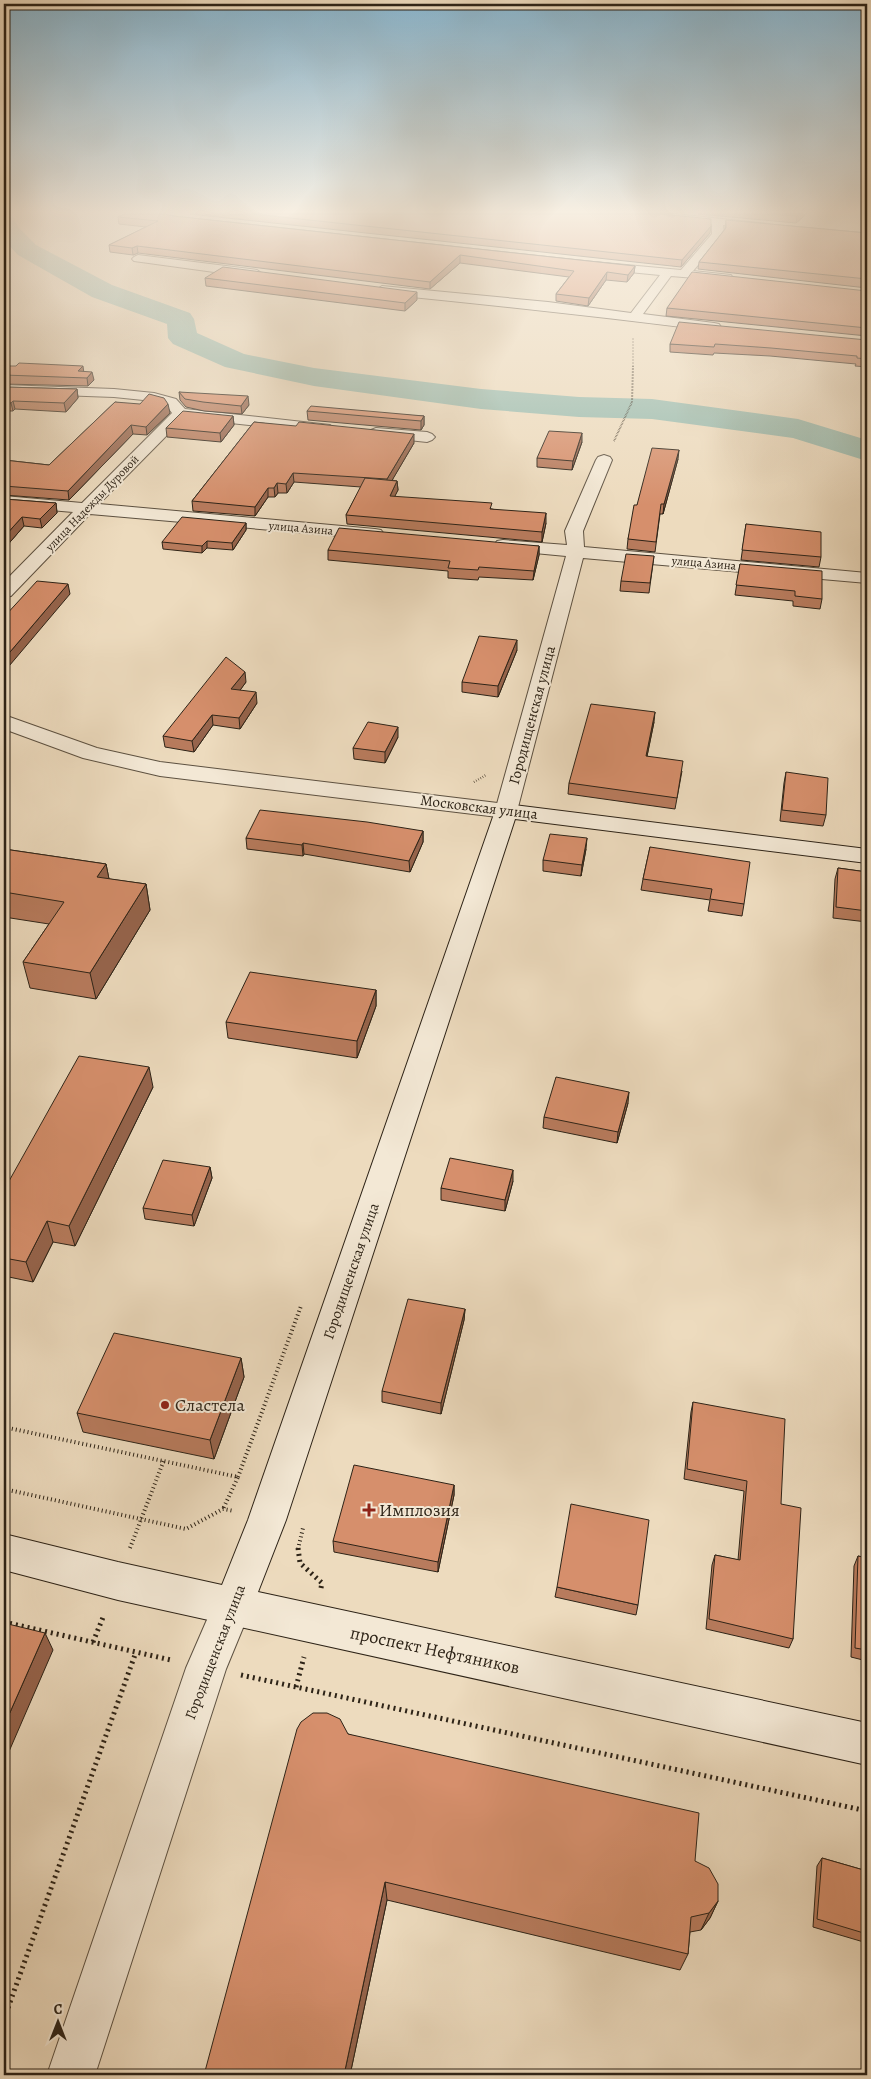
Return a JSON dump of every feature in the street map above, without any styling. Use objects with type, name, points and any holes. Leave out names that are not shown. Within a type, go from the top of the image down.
[{"type":"street","points":[[584,311],[725,328]]},
{"type":"street","points":[[633,318],[638,311]]},
{"type":"street","points":[[4,389],[114,393],[154,397],[171,402],[180,413],[339,430]]},
{"type":"street","name":"улица Надежды Дуровой","points":[[4,592],[180,413]]},
{"type":"street","points":[[359,431],[427,438]]},
{"type":"street","name":"Городищенская улица","points":[[71,2075],[206,1668],[267,1520],[506,811],[576,551],[574,531],[604,460]]},
{"type":"street","name":"улица Азина","points":[[4,501],[390,535]]},
{"type":"street","name":"улица Азина","points":[[488,544],[867,578]]},
{"type":"street","name":"Московская улица","points":[[4,721],[26,731],[91,753],[160,769],[867,856]]},
{"type":"street","name":"проспект Нефтяников","points":[[4,1552],[233,1606],[867,1744]]},
{"type":"path","points":[[626,416],[632,402],[633,318]]},
{"type":"path","points":[[4,1427],[238,1477],[223,1509],[186,1528],[4,1489]]},
{"type":"path","points":[[223,1509],[304,1528],[298,1547],[300,1563],[322,1583],[296,1687]]},
{"type":"path","points":[[4,1622],[206,1668],[867,1811]]},
{"type":"path","points":[[4,2019],[136,1652]]},
{"type":"building","points":[[697,311],[867,311],[867,328]]},
{"type":"building","points":[[679,322],[867,340],[867,359],[857,358],[857,356],[771,348],[715,344],[714,347],[670,344]]},
{"type":"building","points":[[19,363],[83,366],[78,371],[92,372],[87,378],[4,375],[4,366],[16,366]]},
{"type":"building","points":[[4,387],[77,389],[64,403],[13,401],[11,403],[4,402]]},
{"type":"building","points":[[179,392],[248,396],[241,406],[185,399]]},
{"type":"building","points":[[149,394],[164,398],[168,404],[146,427],[131,425],[68,491],[4,486],[4,460],[49,465],[115,402],[140,404]]},
{"type":"building","points":[[311,406],[424,416],[421,421],[307,411]]},
{"type":"building","points":[[183,411],[233,416],[220,433],[166,428]]},
{"type":"building","points":[[254,422],[296,426],[299,422],[414,434],[387,479],[293,473],[286,484],[277,483],[274,488],[268,488],[255,507],[192,501]]},
{"type":"building","points":[[549,431],[582,433],[573,461],[537,458]]},
{"type":"building","points":[[652,448],[679,450],[664,504],[661,504],[656,542],[628,539],[634,505],[637,505]]},
{"type":"building","points":[[365,478],[397,481],[390,496],[492,503],[490,509],[546,513],[542,532],[346,515]]},
{"type":"building","points":[[4,499],[56,503],[40,519],[22,517],[4,537]]},
{"type":"building","points":[[182,517],[246,523],[232,543],[207,541],[202,546],[162,542]]},
{"type":"building","points":[[746,524],[821,532],[821,557],[742,550]]},
{"type":"building","points":[[339,528],[539,546],[534,571],[479,567],[478,570],[448,568],[450,561],[328,550]]},
{"type":"building","points":[[626,554],[654,556],[650,583],[621,581]]},
{"type":"building","points":[[740,564],[822,571],[822,599],[795,596],[795,591],[736,585]]},
{"type":"building","points":[[37,581],[68,584],[4,659],[4,617]]},
{"type":"building","points":[[479,636],[517,640],[498,686],[462,682]]},
{"type":"building","points":[[226,657],[245,672],[231,689],[256,692],[239,718],[212,715],[192,741],[163,736]]},
{"type":"building","points":[[591,704],[655,712],[646,756],[683,761],[677,798],[569,783]]},
{"type":"building","points":[[368,722],[398,727],[385,752],[353,748]]},
{"type":"building","points":[[786,772],[828,778],[826,815],[782,810]]},
{"type":"building","points":[[260,810],[367,822],[423,831],[409,861],[303,843],[302,845],[246,838]]},
{"type":"building","points":[[550,834],[587,838],[582,865],[543,860]]},
{"type":"building","points":[[650,847],[750,862],[744,904],[710,899],[712,889],[643,879]]},
{"type":"building","points":[[4,849],[106,864],[97,877],[146,884],[90,973],[23,962],[64,902],[4,892]]},
{"type":"building","points":[[838,868],[867,872],[867,911],[836,907]]},
{"type":"building","points":[[250,972],[376,990],[357,1041],[226,1022]]},
{"type":"building","points":[[79,1056],[149,1067],[69,1226],[47,1221],[26,1262],[4,1258],[4,1190]]},
{"type":"building","points":[[556,1077],[629,1092],[618,1132],[544,1117]]},
{"type":"building","points":[[450,1158],[513,1170],[505,1200],[441,1188]]},
{"type":"building","points":[[163,1160],[210,1167],[192,1215],[143,1208]]},
{"type":"building","points":[[408,1299],[465,1309],[441,1403],[382,1391]]},
{"type":"building","name":"Сластела","points":[[114,1333],[241,1358],[210,1440],[77,1413]]},
{"type":"building","points":[[693,1402],[785,1419],[781,1504],[801,1508],[793,1639],[709,1619],[715,1555],[740,1560],[747,1481],[687,1469]]},
{"type":"building","points":[[354,1465],[454,1485],[438,1562],[333,1541]]},
{"type":"building","points":[[571,1504],[649,1520],[638,1605],[557,1587]]},
{"type":"building","points":[[858,1556],[867,1558],[867,1650],[855,1648]]},
{"type":"building","points":[[4,1623],[45,1633],[4,1726]]},
{"type":"building","points":[[313,1713],[327,1713],[340,1719],[348,1734],[699,1813],[695,1861],[709,1868],[718,1884],[718,1901],[709,1913],[691,1917],[688,1954],[385,1882],[344,2075],[204,2075],[297,1729],[301,1722]]},
{"type":"building","points":[[822,1858],[867,1871],[867,1934],[817,1919]]},
{"type":"waterway","points":[[158,311],[180,319],[183,338],[236,361],[314,377],[481,399],[579,407],[652,409],[798,429],[867,451]]},
{"type":"place","name":"Сластела","points":[[165,1405]]},
{"type":"place","name":"Имплозия","points":[[369,1510]]}]
